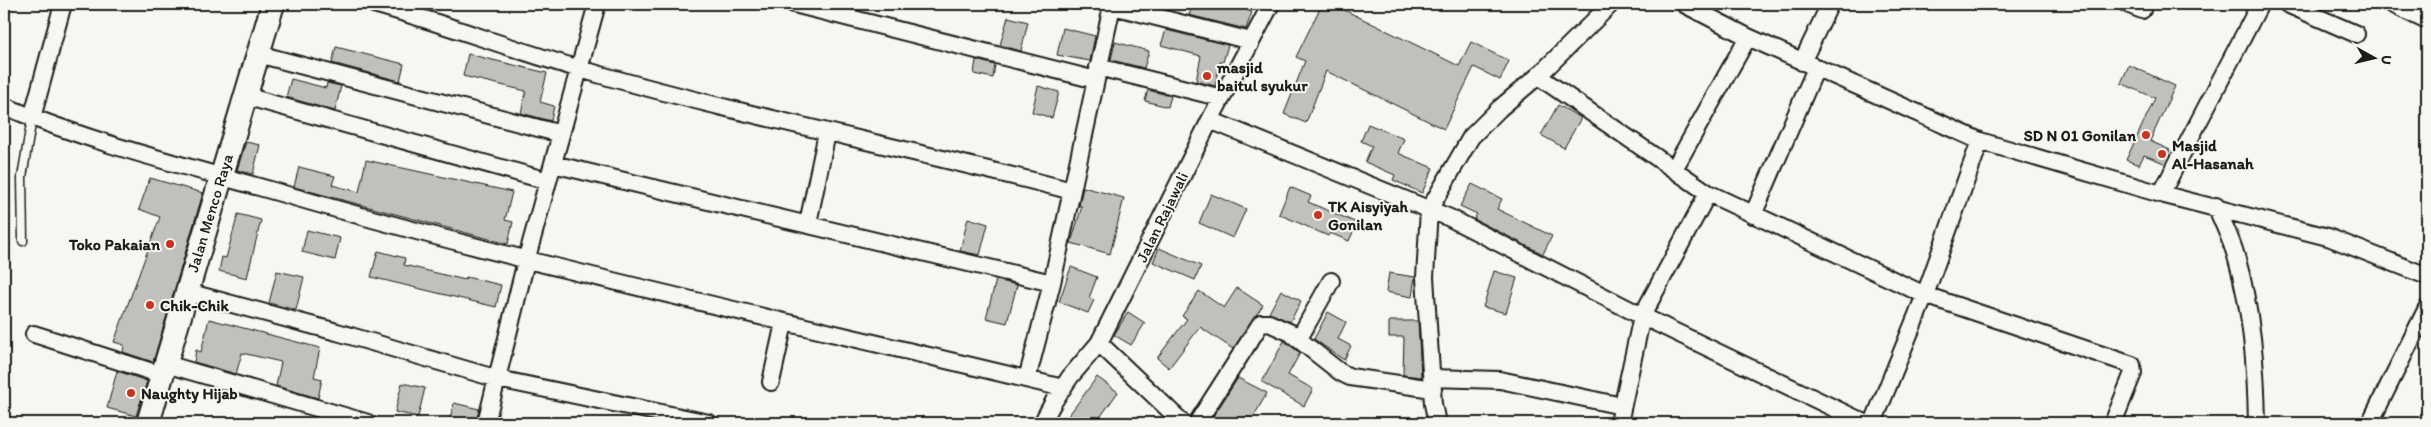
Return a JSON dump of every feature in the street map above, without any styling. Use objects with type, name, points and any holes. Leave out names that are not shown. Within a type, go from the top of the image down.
[{"type":"main road","name":"Jalan Menco Raya","points":[[148,423],[273,4]]},
{"type":"street","points":[[32,118],[63,4]]},
{"type":"street","points":[[374,4],[417,16],[579,69],[827,133],[946,158],[1072,191]]},
{"type":"street","points":[[486,423],[526,261],[597,4]]},
{"type":"street","points":[[794,4],[1097,73],[1222,98]]},
{"type":"street","name":"Jalan Rajawali","points":[[1042,423],[1063,388],[1099,343],[1270,4]]},
{"type":"street","points":[[1437,423],[1432,384],[1425,277],[1430,210],[1471,137],[1500,108],[1538,76],[1611,4]]},
{"type":"street","points":[[1684,4],[1748,37],[1980,141],[2161,194],[2216,206],[2328,237],[2427,276]]},
{"type":"street","points":[[1754,215],[1830,4]]},
{"type":"street","points":[[2161,194],[2260,4]]},
{"type":"street","points":[[2287,4],[2356,34]]},
{"type":"street","points":[[2392,4],[2427,21]]},
{"type":"street","points":[[1027,379],[1052,283],[1072,191],[1097,73],[1108,5],[1251,41]]},
{"type":"street","points":[[1674,170],[1748,37]]},
{"type":"street","points":[[258,54],[561,134]]},
{"type":"street","points":[[1538,76],[1708,194],[1925,295],[2132,365],[2133,373],[2113,423]]},
{"type":"street","points":[[245,96],[548,181]]},
{"type":"street","points":[[4,106],[119,149],[222,176],[374,221],[526,261],[1063,388]]},
{"type":"street","points":[[1210,120],[1450,218],[1642,316],[1864,423]]},
{"type":"street","points":[[808,223],[827,133]]},
{"type":"street","points":[[1872,423],[1925,295],[1980,141]]},
{"type":"street","points":[[553,164],[808,223],[1052,283]]},
{"type":"street","points":[[1618,423],[1642,316],[1708,194]]},
{"type":"street","points":[[2216,206],[2236,254],[2245,291],[2256,375],[2257,423]]},
{"type":"street","points":[[1293,335],[1298,336],[1302,333],[1330,281]]},
{"type":"street","points":[[187,292],[338,332],[498,379],[710,423]]},
{"type":"street","points":[[2370,423],[2427,308]]},
{"type":"street","points":[[771,382],[784,323]]},
{"type":"street","points":[[1197,423],[1261,324],[1269,323],[1293,335],[1340,372],[1350,377],[1432,384],[1500,380],[1622,406]]},
{"type":"street","points":[[34,334],[368,423]]},
{"type":"street","points":[[1099,343],[1183,423]]},
{"type":"lane","points":[[23,240],[22,177],[32,118]]},
{"type":"building","points":[[1193,4],[1228,4],[1252,12],[1246,29],[1189,15]]},
{"type":"building","points":[[1322,4],[1332,4],[1459,66],[1471,42],[1509,61],[1500,80],[1474,67],[1444,129],[1326,71],[1306,123],[1284,114],[1305,61],[1296,57]]},
{"type":"building","points":[[1008,17],[1028,22],[1021,51],[1000,45]]},
{"type":"building","points":[[1063,28],[1095,36],[1090,61],[1057,55]]},
{"type":"building","points":[[1166,30],[1228,45],[1223,62],[1220,62],[1215,86],[1196,81],[1201,56],[1161,45]]},
{"type":"building","points":[[1115,42],[1149,51],[1144,68],[1111,60]]},
{"type":"building","points":[[336,47],[404,64],[400,81],[332,63]]},
{"type":"building","points":[[468,54],[547,73],[540,102],[554,106],[551,121],[521,113],[526,91],[463,76]]},
{"type":"building","points":[[976,60],[995,65],[993,78],[974,74]]},
{"type":"building","points":[[2129,65],[2175,86],[2150,141],[2170,150],[2164,163],[2144,155],[2139,165],[2126,160],[2155,98],[2121,83]]},
{"type":"building","points":[[291,79],[326,88],[327,83],[341,86],[335,111],[286,97]]},
{"type":"building","points":[[1038,86],[1059,92],[1052,118],[1032,112]]},
{"type":"building","points":[[1148,90],[1171,96],[1168,107],[1145,101]]},
{"type":"building","points":[[1558,105],[1581,118],[1564,148],[1541,135]]},
{"type":"building","points":[[1368,124],[1404,139],[1398,153],[1433,168],[1422,193],[1393,180],[1395,175],[1365,162],[1372,146],[1361,141]]},
{"type":"building","points":[[246,142],[260,145],[253,174],[237,170]]},
{"type":"building","points":[[366,160],[512,192],[505,220],[513,222],[508,244],[294,187],[299,167],[335,176],[332,185],[359,192]]},
{"type":"building","points":[[150,178],[203,193],[153,362],[123,352],[124,345],[114,342],[160,217],[139,209]]},
{"type":"building","points":[[1472,184],[1502,199],[1497,209],[1552,236],[1543,254],[1474,219],[1477,214],[1460,206]]},
{"type":"building","points":[[1083,187],[1124,198],[1110,254],[1071,243],[1082,206],[1079,206]]},
{"type":"building","points":[[1290,187],[1311,196],[1308,202],[1357,223],[1349,241],[1330,233],[1328,236],[1279,214]]},
{"type":"building","points":[[1211,194],[1246,209],[1233,238],[1199,223]]},
{"type":"building","points":[[238,214],[261,220],[247,278],[219,271],[222,257],[226,258]]},
{"type":"building","points":[[968,218],[988,224],[980,255],[960,251]]},
{"type":"building","points":[[307,230],[340,238],[335,260],[302,252]]},
{"type":"building","points":[[1159,248],[1201,266],[1195,280],[1153,262]]},
{"type":"building","points":[[378,251],[405,258],[404,265],[465,280],[466,277],[501,285],[496,307],[371,277]]},
{"type":"building","points":[[1071,267],[1097,277],[1089,298],[1094,300],[1088,313],[1059,302]]},
{"type":"building","points":[[277,271],[304,277],[296,310],[269,303]]},
{"type":"building","points":[[1494,271],[1517,278],[1506,313],[1483,307]]},
{"type":"building","points":[[1389,273],[1415,277],[1412,297],[1386,292]]},
{"type":"building","points":[[996,280],[1017,285],[1007,323],[986,318]]},
{"type":"building","points":[[1237,288],[1263,305],[1233,349],[1200,327],[1169,368],[1157,358],[1187,319],[1182,316],[1199,291],[1224,308]]},
{"type":"building","points":[[1281,290],[1301,301],[1290,322],[1269,313]]},
{"type":"building","points":[[1128,312],[1145,323],[1131,345],[1114,335]]},
{"type":"building","points":[[1328,312],[1346,322],[1338,339],[1351,346],[1344,360],[1314,339]]},
{"type":"building","points":[[209,319],[320,348],[314,377],[322,379],[318,398],[276,386],[281,362],[242,353],[236,374],[194,362],[196,350],[201,352]]},
{"type":"building","points":[[1389,321],[1418,321],[1421,377],[1403,375],[1404,337],[1389,337]]},
{"type":"building","points":[[1284,341],[1300,353],[1288,375],[1313,389],[1304,406],[1262,382]]},
{"type":"building","name":"Naughty Hijab","points":[[117,371],[147,381],[136,416],[107,408]]},
{"type":"building","points":[[1097,377],[1118,392],[1096,423],[1074,423],[1066,419]]},
{"type":"building","points":[[1238,378],[1267,393],[1250,423],[1209,423]]},
{"type":"building","points":[[402,383],[425,388],[418,417],[395,412]]},
{"type":"building","points":[[454,403],[479,409],[476,423],[449,423]]},
{"type":"place","name":"masjid baitul syukur","points":[[1207,76]]},
{"type":"place","name":"SD N 01 Gonilan","points":[[2146,135]]},
{"type":"place","name":"Masjid Al-Hasanah","points":[[2162,154]]},
{"type":"place","name":"TK Aisyiyah Gonilan","points":[[1318,215]]},
{"type":"place","name":"Toko Pakaian","points":[[170,244]]},
{"type":"place","name":"Chik-Chik","points":[[150,305]]},
{"type":"place","name":"Naughty Hijab","points":[[131,393]]}]
